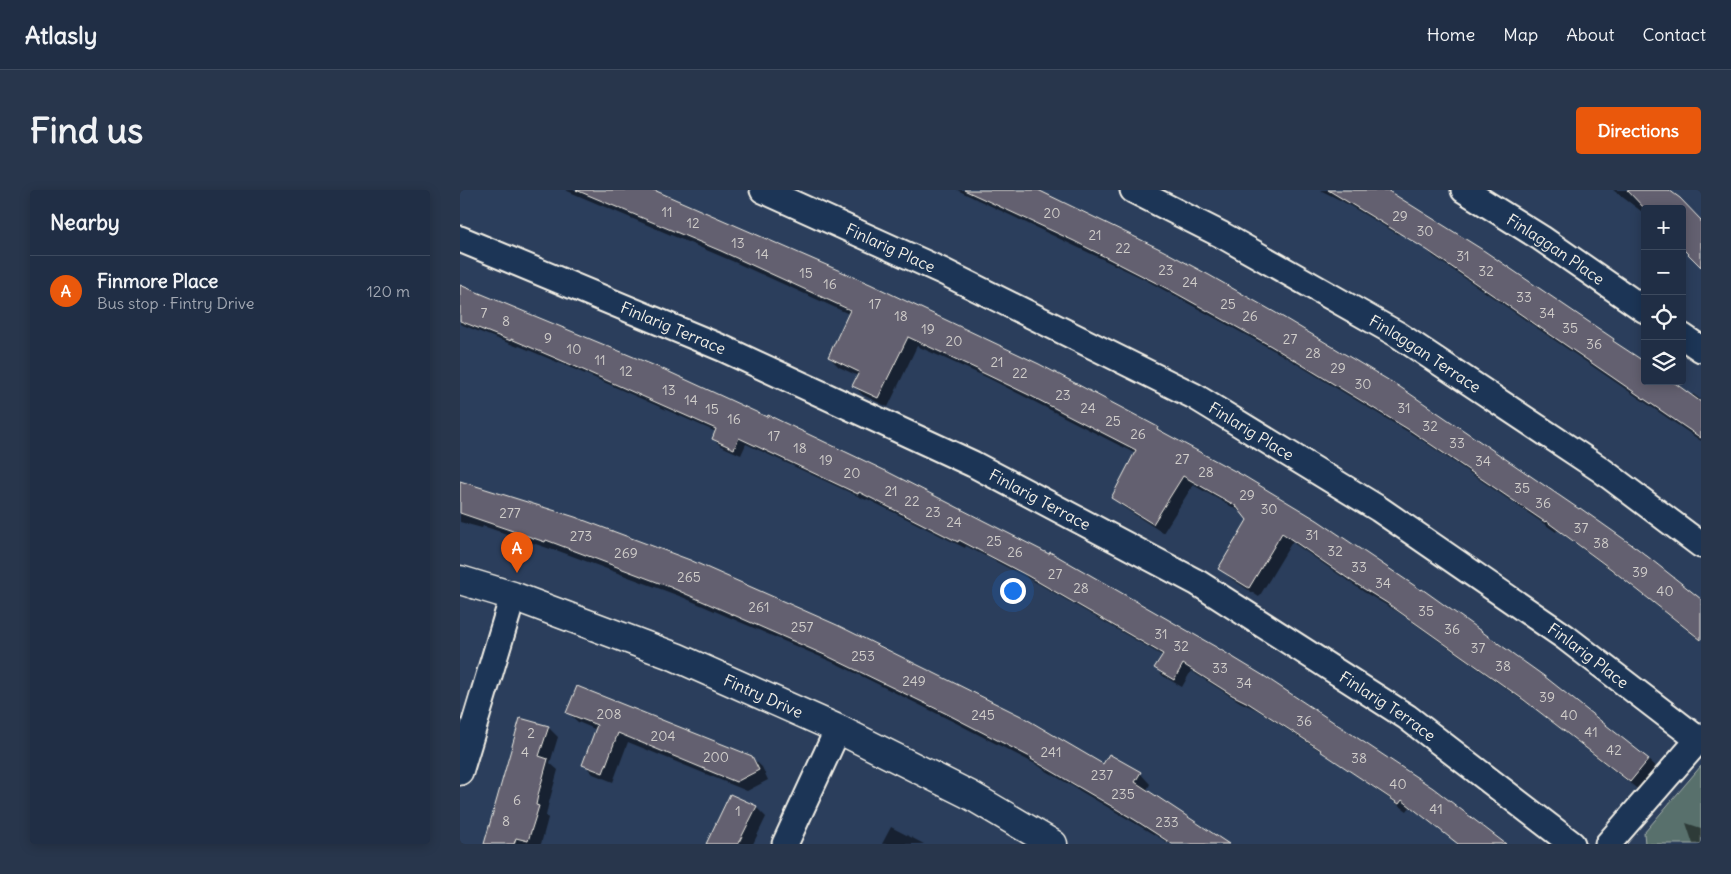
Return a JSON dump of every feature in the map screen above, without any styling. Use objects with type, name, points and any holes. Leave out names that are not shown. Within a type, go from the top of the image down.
[{"type":"street","name":"Finlarig Place","points":[[763,190],[942,271],[1194,396],[1379,508],[1565,637],[1700,738]]},
{"type":"street","name":"Finlaggan Terrace","points":[[1133,190],[1222,234],[1397,334],[1600,469],[1701,545]]},
{"type":"street","name":"Finlaggan Place","points":[[1464,190],[1541,238],[1641,307]]},
{"type":"street","name":"Finlarig Terrace","points":[[460,239],[722,348],[973,464],[1198,583],[1407,717],[1572,844]]},
{"type":"street","points":[[1686,339],[1701,349]]},
{"type":"street","name":"Fintry Drive","points":[[460,580],[513,596],[676,656],[838,729],[970,795],[1053,844]]},
{"type":"street","points":[[460,772],[513,596]]},
{"type":"street","points":[[785,844],[838,729]]},
{"type":"street","points":[[1608,844],[1700,738]]},
{"type":"green space","points":[[1701,766],[1701,844],[1645,844],[1644,833]]},
{"type":"building","points":[[576,190],[654,190],[870,284],[1039,364],[1158,427],[1157,429],[1244,476],[1317,520],[1422,589],[1544,676],[1649,759],[1630,782],[1524,700],[1387,603],[1282,533],[1249,588],[1218,569],[1247,520],[1236,506],[1183,476],[1153,524],[1111,498],[1136,450],[979,370],[908,337],[878,398],[852,386],[859,372],[828,357],[850,310],[721,251]]},
{"type":"building","points":[[964,190],[1038,190],[1209,275],[1400,387],[1580,508],[1638,549],[1701,599],[1701,640],[1611,569],[1546,521],[1411,431],[1271,346],[1170,290],[1074,241]]},
{"type":"building","points":[[1328,190],[1387,190],[1483,250],[1641,359],[1641,385],[1678,385],[1701,402],[1701,438],[1427,250]]},
{"type":"building","points":[[1627,190],[1669,190],[1680,198],[1701,220],[1701,267],[1686,252],[1686,205],[1641,205]]},
{"type":"building","points":[[460,285],[665,370],[767,417],[768,415],[888,472],[1049,554],[1050,552],[1264,676],[1433,788],[1506,844],[1458,844],[1402,800],[1399,804],[1321,750],[1248,703],[1183,664],[1174,680],[1154,668],[1163,654],[1028,576],[959,540],[958,542],[859,492],[858,494],[739,438],[734,449],[712,439],[716,429],[511,339],[511,341],[460,321]]},
{"type":"building","points":[[460,481],[575,517],[690,560],[837,625],[1021,716],[1103,764],[1109,754],[1141,772],[1135,782],[1229,844],[1172,844],[1032,758],[945,713],[827,656],[670,587],[546,540],[545,542],[460,513]]},
{"type":"building","points":[[577,686],[752,756],[759,770],[736,782],[618,733],[603,773],[582,765],[597,725],[566,713]]},
{"type":"building","points":[[520,718],[549,726],[539,756],[548,759],[536,805],[539,806],[528,841],[516,838],[514,844],[484,844]]},
{"type":"building","points":[[730,794],[757,806],[738,844],[706,844]]},
{"type":"place","name":"Finmore Place","points":[[517,573]]}]
